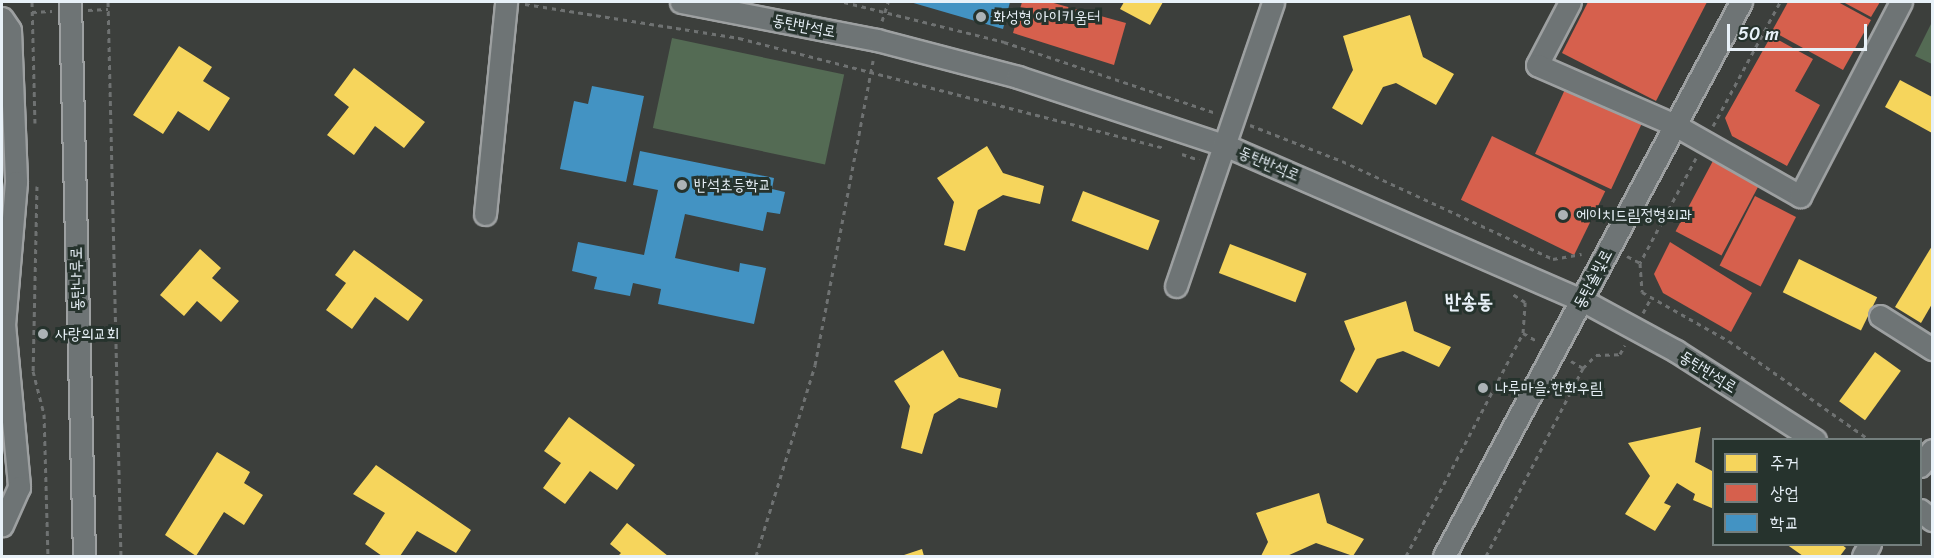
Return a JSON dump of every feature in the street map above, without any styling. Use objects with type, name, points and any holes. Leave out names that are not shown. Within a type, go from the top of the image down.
[{"type":"street","name":"동탄나루로","points":[[70,2],[84,556]]},
{"type":"street","points":[[485,214],[506,2]]},
{"type":"street","name":"동탄반석로","points":[[681,2],[877,40],[1018,77],[1227,146],[1582,300],[1676,351],[1812,438]]},
{"type":"street","points":[[1176,286],[1220,167],[1273,2]]},
{"type":"street","points":[[1570,2],[1538,64],[1675,125],[1800,196],[1901,2]]},
{"type":"street","name":"동탄솔빛로","points":[[1444,556],[1741,2]]},
{"type":"street","points":[[2,18],[10,30],[16,182],[4,324],[9,452],[19,487],[2,525]]},
{"type":"street","points":[[1880,316],[1932,349]]},
{"type":"street","points":[[1922,463],[1932,450]]},
{"type":"path","points":[[32,2],[36,131]]},
{"type":"path","points":[[108,2],[121,556]]},
{"type":"path","points":[[506,2],[642,20],[871,70],[1220,167]]},
{"type":"path","points":[[844,2],[885,11],[1087,68],[1236,120],[1342,161],[1553,259],[1579,256],[1587,246]]},
{"type":"path","points":[[756,556],[815,365],[877,40],[888,2]]},
{"type":"path","points":[[37,179],[33,370],[44,414],[48,556]]},
{"type":"path","points":[[1406,556],[1523,333],[1525,302],[1507,291]]},
{"type":"path","points":[[1650,299],[1729,341],[1867,438]]},
{"type":"path","points":[[1486,556],[1583,368],[1596,355],[1620,354]]},
{"type":"green space","points":[[1932,22],[1932,64],[1915,56]]},
{"type":"green space","points":[[672,38],[844,75],[825,165],[653,128]]},
{"type":"building: 주거","points":[[1124,2],[1163,2],[1150,25],[1120,9]]},
{"type":"building: 주거","points":[[1410,15],[1423,57],[1454,74],[1436,105],[1396,83],[1383,87],[1362,125],[1332,108],[1353,70],[1343,36]]},
{"type":"building: 주거","points":[[179,46],[212,67],[203,81],[230,98],[209,131],[178,111],[163,134],[133,115]]},
{"type":"building: 주거","points":[[354,68],[425,122],[404,148],[375,126],[354,155],[327,135],[349,107],[334,95]]},
{"type":"building: 주거","points":[[1900,80],[1932,97],[1932,133],[1885,107]]},
{"type":"building: 주거","points":[[987,146],[1003,173],[1044,186],[1040,204],[1003,195],[978,210],[965,251],[944,245],[954,202],[937,178]]},
{"type":"building: 주거","points":[[1083,191],[1160,220],[1148,250],[1072,221]]},
{"type":"building: 주거","points":[[1230,244],[1307,273],[1295,302],[1219,273]]},
{"type":"building: 주거","points":[[1932,246],[1932,304],[1921,323],[1895,307]]},
{"type":"building: 주거","points":[[200,249],[221,268],[212,278],[239,301],[221,322],[197,301],[184,316],[160,295]]},
{"type":"building: 주거","points":[[354,250],[423,300],[408,321],[375,297],[352,329],[326,310],[346,283],[335,275]]},
{"type":"building: 주거","points":[[1799,259],[1877,297],[1861,330],[1783,292]]},
{"type":"building: 주거","points":[[1406,301],[1414,331],[1451,347],[1439,367],[1403,351],[1377,359],[1357,393],[1340,381],[1355,349],[1344,321]]},
{"type":"building: 주거","points":[[943,350],[959,377],[1001,389],[997,408],[959,398],[934,414],[922,454],[901,448],[910,406],[894,381]]},
{"type":"building: 주거","points":[[1875,352],[1901,371],[1865,420],[1839,401]]},
{"type":"building: 주거","points":[[569,417],[635,465],[617,490],[590,471],[565,504],[543,488],[561,463],[544,451]]},
{"type":"building: 주거","points":[[1701,427],[1695,462],[1712,471],[1712,508],[1693,500],[1695,494],[1677,483],[1664,503],[1671,506],[1655,531],[1625,514],[1650,476],[1628,443]]},
{"type":"building: 주거","points":[[217,452],[250,472],[244,483],[263,495],[244,525],[224,512],[196,556],[165,535]]},
{"type":"building: 주거","points":[[376,465],[471,530],[456,553],[417,531],[400,556],[382,556],[365,544],[385,513],[353,494]]},
{"type":"building: 주거","points":[[1319,493],[1327,523],[1364,539],[1353,556],[1316,543],[1287,556],[1261,556],[1268,542],[1256,513]]},
{"type":"building: 주거","points":[[627,523],[668,556],[618,556],[621,553],[610,544]]},
{"type":"building: 주거","points":[[1789,546],[1844,546],[1846,548],[1840,556],[1803,556]]},
{"type":"building: 주거","points":[[922,549],[924,556],[901,556]]},
{"type":"building: 상업","points":[[1022,2],[1050,2],[1126,23],[1114,65],[1013,33]]},
{"type":"building: 상업","points":[[1588,2],[1707,2],[1656,101],[1562,53]]},
{"type":"building: 상업","points":[[1788,2],[1838,2],[1871,20],[1843,70],[1772,31]]},
{"type":"building: 상업","points":[[1843,2],[1880,2],[1871,17]]},
{"type":"building: 상업","points":[[1771,36],[1813,59],[1795,91],[1820,105],[1787,166],[1732,136],[1725,118]]},
{"type":"building: 상업","points":[[1568,83],[1644,118],[1611,189],[1535,154]]},
{"type":"building: 상업","points":[[1492,136],[1605,191],[1574,255],[1461,200]]},
{"type":"building: 상업","points":[[1715,157],[1761,181],[1721,256],[1676,231]]},
{"type":"building: 상업","points":[[1755,196],[1796,217],[1761,286],[1720,265]]},
{"type":"building: 상업","points":[[1670,242],[1752,293],[1731,332],[1663,293],[1654,274]]},
{"type":"building: 학교","name":"화성형 아이키움터","points":[[910,2],[1010,2],[1003,29]]},
{"type":"building: 학교","points":[[592,86],[644,96],[626,182],[560,169],[574,101],[588,104]]},
{"type":"building: 학교","name":"반석초등학교","points":[[640,151],[774,178],[772,189],[785,192],[780,214],[767,212],[763,231],[685,214],[675,258],[739,272],[740,263],[766,268],[754,324],[658,304],[661,289],[633,283],[630,296],[594,289],[597,277],[572,271],[578,242],[644,255],[658,190],[633,185]]},
{"type":"place","name":"화성형 아이키움터","points":[[981,17]]},
{"type":"place","name":"반석초등학교","points":[[682,185]]},
{"type":"place","name":"에이치드림정형외과","points":[[1563,215]]},
{"type":"place","name":"사랑의교회","points":[[43,334]]},
{"type":"place","name":"나루마을.한화우림","points":[[1483,388]]},
{"type":"district","name":"반송동","points":[[1469,301]]}]
